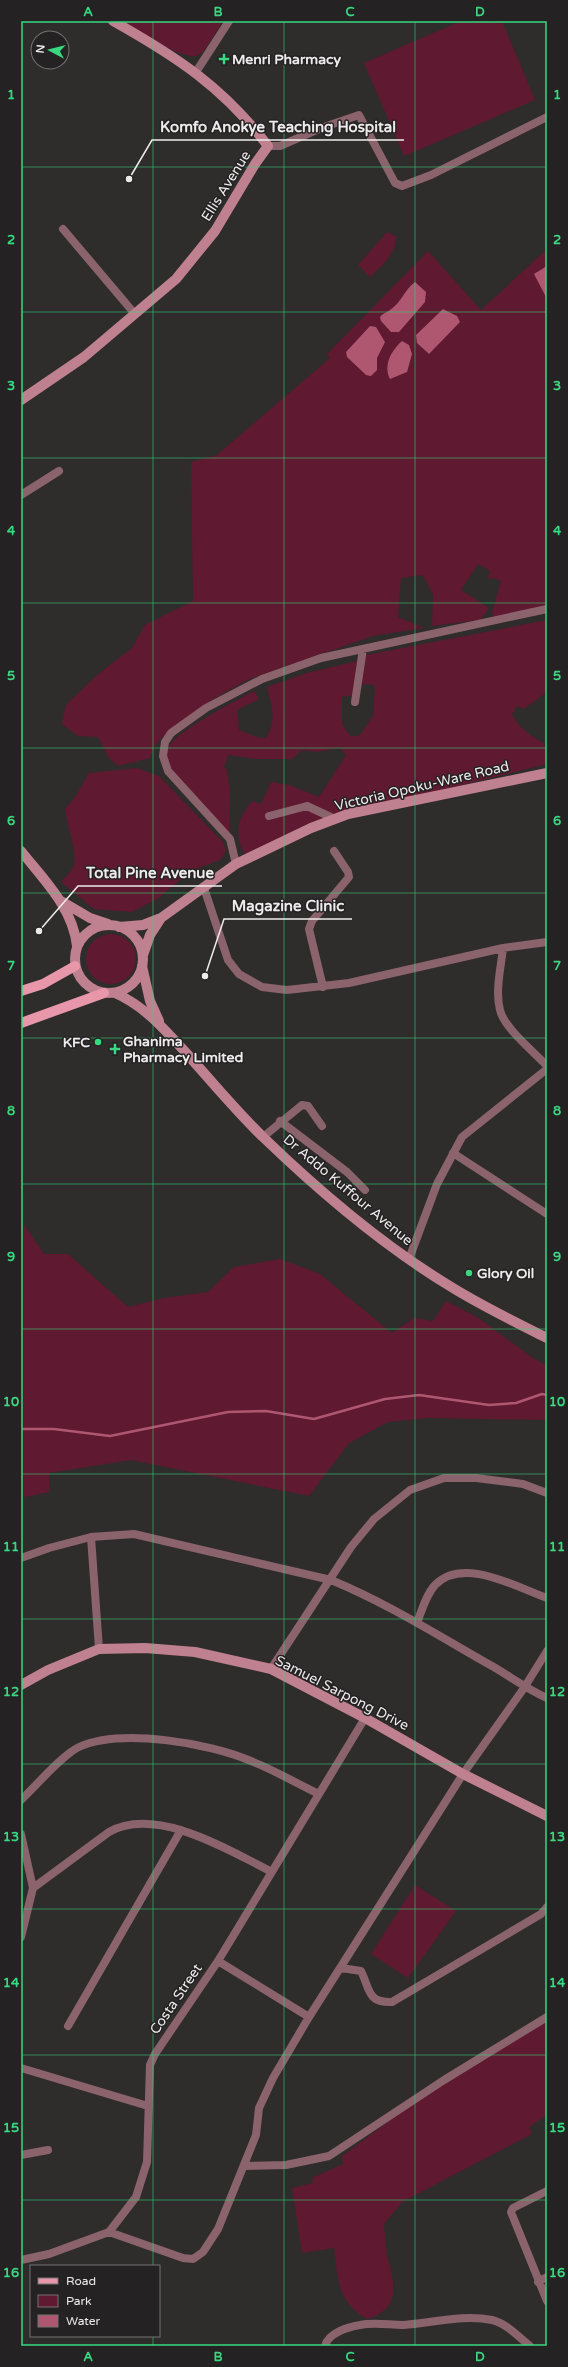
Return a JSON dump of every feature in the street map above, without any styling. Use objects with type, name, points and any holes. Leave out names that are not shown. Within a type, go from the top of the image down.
[{"type":"main road","points":[[113,21],[196,72],[246,118],[268,146]]},
{"type":"main road","name":"Ellis Avenue","points":[[21,400],[84,357],[134,313],[176,279],[215,231],[255,164],[268,146]]},
{"type":"main road","name":"Victoria Opoku-Ware Road","points":[[161,918],[236,864],[348,814],[547,773]]},
{"type":"main road","points":[[21,851],[61,901],[76,935],[77,946],[75,966],[83,982],[93,990],[104,993],[115,993],[130,986],[138,977],[150,934],[161,918]]},
{"type":"main road","points":[[61,901],[90,918],[114,926],[134,936],[140,945],[150,1001],[162,1027]]},
{"type":"main road","points":[[77,946],[83,936],[92,929],[114,926],[143,925],[161,918]]},
{"type":"main road","points":[[21,991],[43,984],[75,966]]},
{"type":"main road","points":[[21,1023],[104,993]]},
{"type":"main road","points":[[115,993],[138,1006],[162,1027]]},
{"type":"main road","name":"Dr Addo Kuffour Avenue","points":[[162,1027],[263,1137],[304,1174],[409,1259],[488,1308],[547,1338]]},
{"type":"main road","name":"Samuel Sarpong Drive","points":[[21,1685],[48,1670],[99,1649],[145,1648],[195,1652],[271,1669],[365,1718],[463,1774],[547,1816]]},
{"type":"street","points":[[196,72],[229,21]]},
{"type":"street","name":"Ellis Avenue","points":[[268,146],[280,146],[321,128],[359,115],[395,183],[402,186],[431,176],[547,117]]},
{"type":"street","points":[[63,229],[134,313]]},
{"type":"street","points":[[21,495],[59,470]]},
{"type":"street","points":[[236,864],[230,839],[168,771],[163,756],[165,742],[171,733],[206,708],[262,680],[321,658],[547,609]]},
{"type":"street","points":[[354,702],[363,649]]},
{"type":"street","points":[[269,816],[307,806],[335,819]]},
{"type":"street","points":[[323,987],[309,929],[312,921],[349,877],[348,872],[334,851]]},
{"type":"street","points":[[204,888],[228,960],[239,974],[262,987],[287,990],[323,987],[502,948],[547,942]]},
{"type":"street","points":[[502,948],[499,994],[500,1010],[508,1026],[547,1066]]},
{"type":"street","points":[[409,1259],[437,1184],[462,1137],[547,1069]]},
{"type":"street","points":[[263,1137],[280,1121],[302,1105],[308,1106],[322,1126]]},
{"type":"street","points":[[280,1121],[348,1172],[365,1190]]},
{"type":"street","points":[[453,1153],[547,1214]]},
{"type":"street","points":[[271,1669],[331,1580],[351,1547],[374,1519],[410,1490],[444,1478],[476,1478],[523,1484],[547,1493]]},
{"type":"street","points":[[21,1558],[49,1548],[91,1537],[134,1534],[331,1580],[354,1590],[418,1623],[503,1673],[524,1688],[547,1698]]},
{"type":"street","points":[[91,1537],[99,1649]]},
{"type":"street","points":[[418,1623],[427,1596],[435,1585],[447,1575],[462,1571],[478,1573],[547,1598]]},
{"type":"street","points":[[21,2260],[49,2254],[109,2232],[182,2258],[193,2259],[203,2252],[218,2229],[244,2166],[256,2134],[259,2108],[274,2078],[309,2017],[463,1774],[524,1688],[547,1651]]},
{"type":"street","name":"Costa Street","points":[[109,2232],[136,2197],[143,2178],[147,2162],[150,2066],[155,2054],[218,1961],[365,1718]]},
{"type":"street","points":[[21,1800],[78,1748],[110,1739],[128,1738],[190,1744],[250,1760],[319,1794]]},
{"type":"street","points":[[33,1888],[113,1829],[142,1824],[181,1830],[204,1838],[272,1872]]},
{"type":"street","points":[[68,2026],[181,1830]]},
{"type":"street","points":[[21,1834],[33,1888],[21,1937]]},
{"type":"street","points":[[341,1968],[360,1971],[370,1995],[376,2000],[392,2002],[541,1914],[547,1907]]},
{"type":"street","points":[[218,1961],[309,2017]]},
{"type":"street","points":[[244,2166],[286,2165],[329,2156],[444,2080],[547,2016]]},
{"type":"street","points":[[21,2068],[148,2106]]},
{"type":"street","points":[[21,2156],[48,2150]]},
{"type":"street","points":[[547,2191],[513,2208],[511,2212],[538,2282],[547,2301]]},
{"type":"street","points":[[538,2282],[547,2277]]},
{"type":"street","points":[[325,2346],[326,2342],[338,2332],[360,2325],[408,2324],[468,2318],[493,2320],[509,2329],[530,2346]]},
{"type":"green space","points":[[123,21],[223,21],[203,51],[194,56],[184,55],[174,51]]},
{"type":"green space","points":[[461,21],[502,21],[535,100],[404,156],[364,63]]},
{"type":"green space","points":[[387,232],[396,236],[394,248],[388,259],[370,277],[358,265]]},
{"type":"green space","points":[[547,249],[547,604],[545,608],[494,618],[492,612],[501,581],[494,578],[488,579],[490,571],[478,564],[461,590],[489,608],[480,620],[432,626],[433,595],[423,575],[401,578],[398,617],[424,628],[373,636],[247,680],[210,701],[164,735],[156,744],[150,758],[118,766],[109,758],[98,737],[78,736],[62,724],[66,705],[97,675],[132,648],[145,625],[193,601],[191,462],[217,455],[330,358],[327,354],[428,251],[481,310]]},
{"type":"green space","points":[[547,620],[547,692],[524,709],[517,706],[512,714],[525,731],[544,743],[547,762],[543,765],[324,819],[245,854],[239,841],[239,826],[244,813],[253,801],[261,804],[271,782],[289,785],[319,797],[346,755],[340,748],[316,752],[302,750],[292,759],[256,759],[228,755],[224,767],[227,770],[230,792],[229,834],[170,769],[167,753],[168,748],[173,741],[194,725],[254,691],[259,699],[237,710],[239,730],[256,737],[266,738],[272,725],[272,707],[267,687],[307,673],[357,661],[353,695],[342,697],[342,724],[351,737],[360,735],[373,716],[375,685],[361,684],[366,655]]},
{"type":"green space","points":[[137,768],[159,776],[223,842],[226,851],[220,860],[190,871],[159,898],[132,912],[94,909],[61,882],[72,869],[74,862],[73,848],[65,809],[75,797],[89,773]]},
{"type":"green space","points":[[106,934],[116,934],[129,941],[136,954],[136,964],[129,977],[116,984],[106,984],[97,980],[90,973],[86,964],[86,954],[90,945],[97,938]]},
{"type":"green space","points":[[21,1220],[44,1254],[68,1254],[128,1307],[164,1298],[208,1292],[234,1267],[280,1259],[320,1274],[392,1333],[414,1318],[433,1321],[446,1301],[477,1317],[533,1358],[547,1366],[547,1420],[427,1418],[388,1422],[349,1443],[309,1496],[131,1460],[49,1473],[49,1492],[21,1498]]},
{"type":"green space","points":[[415,1885],[456,1911],[408,1978],[371,1954]]},
{"type":"green space","points":[[547,2018],[547,2115],[529,2127],[532,2134],[402,2202],[384,2224],[386,2251],[393,2285],[391,2301],[386,2308],[378,2314],[367,2319],[357,2312],[344,2297],[338,2280],[334,2248],[302,2253],[292,2188],[313,2183],[312,2178],[343,2164],[341,2157],[401,2112]]},
{"type":"water","points":[[547,266],[547,299],[534,274]]},
{"type":"water","points":[[415,282],[426,292],[425,302],[399,332],[391,332],[381,321],[380,317],[394,307],[408,288]]},
{"type":"water","points":[[443,309],[457,316],[460,322],[429,354],[417,343],[416,335]]},
{"type":"water","points":[[370,326],[376,327],[385,342],[377,358],[377,370],[371,376],[366,375],[347,357],[346,352]]},
{"type":"water","points":[[402,341],[409,345],[412,354],[407,372],[390,379],[387,369],[389,358],[394,349]]},
{"type":"waterway","points":[[21,1429],[54,1429],[110,1436],[228,1412],[266,1411],[314,1419],[385,1399],[419,1395],[489,1405],[516,1403],[542,1394],[547,1395]]},
{"type":"place","name":"Menri Pharmacy","points":[[224,59]]},
{"type":"place","name":"Komfo Anokye Teaching Hospital","points":[[129,179]]},
{"type":"place","name":"Total Pine Avenue","points":[[39,931]]},
{"type":"place","name":"Magazine Clinic","points":[[205,976]]},
{"type":"place","name":"KFC","points":[[98,1042]]},
{"type":"place","name":"Ghanima Pharmacy Limited","points":[[115,1049]]},
{"type":"place","name":"Glory Oil","points":[[469,1273]]}]
